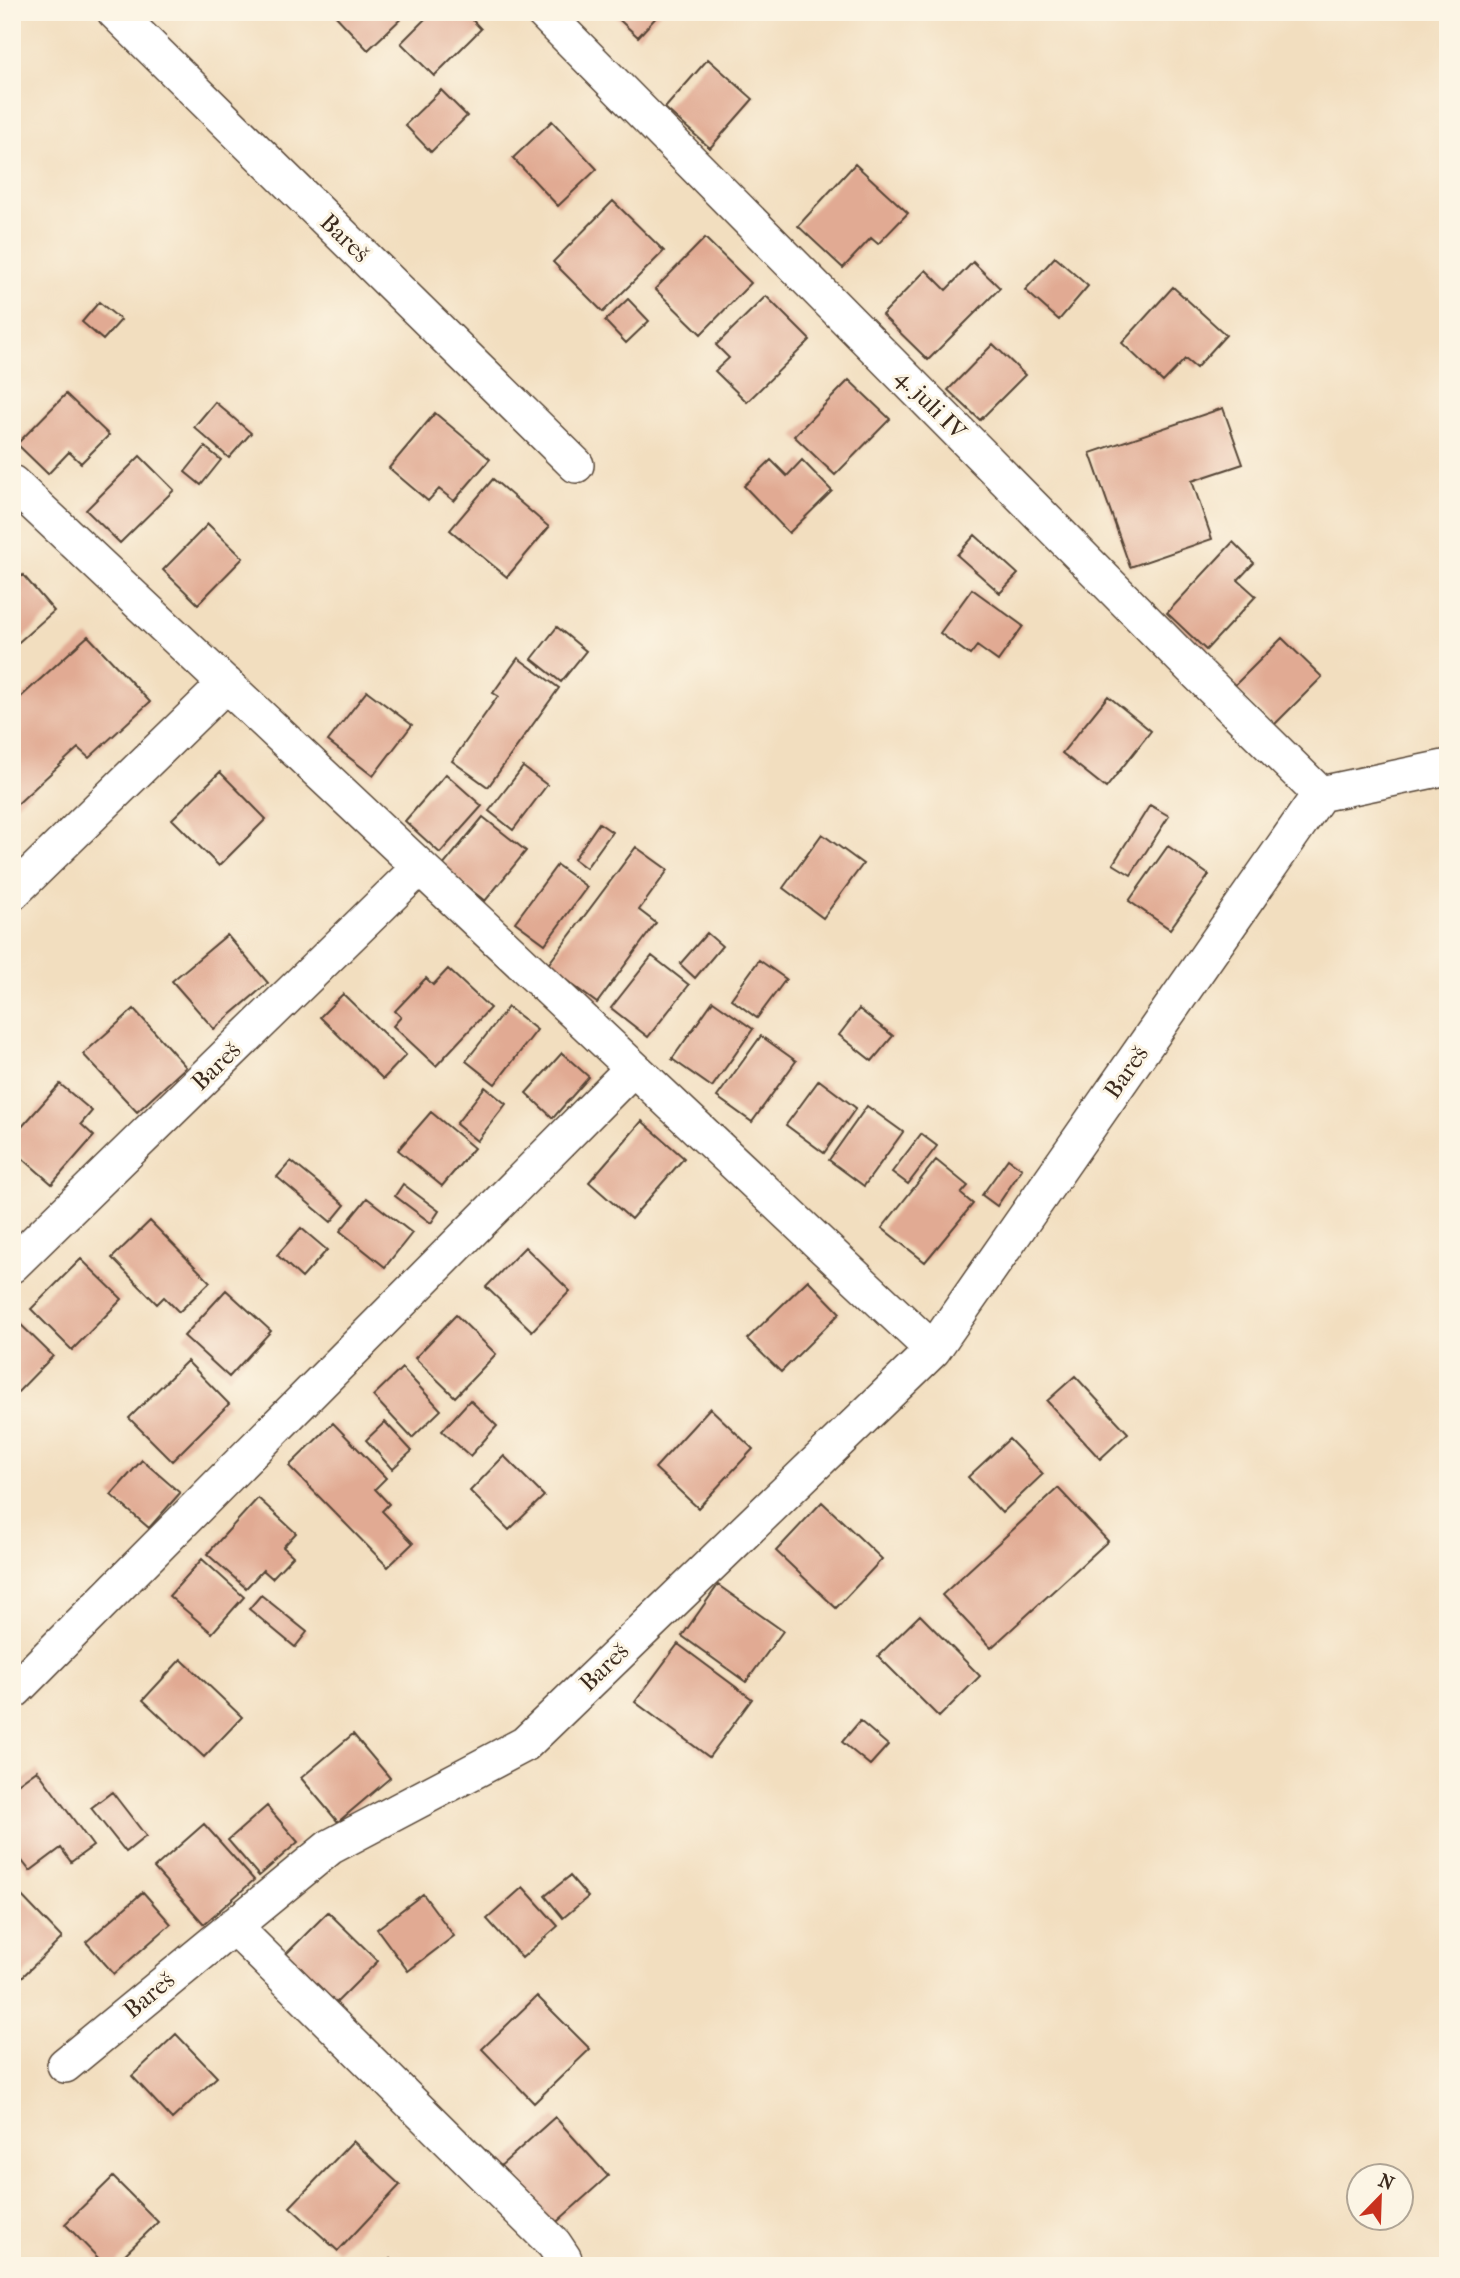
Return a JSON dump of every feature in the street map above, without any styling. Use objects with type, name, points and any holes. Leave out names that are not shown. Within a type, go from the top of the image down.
[{"type":"street","name":"Bareš","points":[[115,12],[576,465]]},
{"type":"street","name":"4. juli IV","points":[[543,12],[1320,794]]},
{"type":"street","points":[[12,483],[933,1350]]},
{"type":"street","points":[[12,893],[226,684]]},
{"type":"street","points":[[1320,794],[1448,767]]},
{"type":"street","name":"Bareš","points":[[65,2065],[330,1846],[525,1744],[933,1350],[1320,794]]},
{"type":"street","name":"Bareš","points":[[12,1265],[420,867]]},
{"type":"street","points":[[15,1690],[633,1068]]},
{"type":"street","points":[[233,1926],[554,2244],[564,2259],[563,2266]]},
{"type":"building","points":[[332,12],[408,12],[368,50]]},
{"type":"building","points":[[432,12],[465,12],[481,29],[434,76],[401,43]]},
{"type":"building","points":[[611,12],[661,12],[638,37]]},
{"type":"building","points":[[708,59],[753,99],[710,148],[665,108]]},
{"type":"building","points":[[441,90],[467,116],[431,152],[405,125]]},
{"type":"building","points":[[552,121],[597,169],[558,206],[513,158]]},
{"type":"building","points":[[855,164],[908,213],[878,244],[871,238],[843,268],[798,226]]},
{"type":"building","points":[[613,201],[664,251],[603,312],[553,262]]},
{"type":"building","points":[[705,238],[751,283],[701,334],[655,289]]},
{"type":"building","points":[[1055,257],[1088,286],[1059,320],[1025,290]]},
{"type":"building","points":[[973,262],[1000,288],[928,360],[882,315],[926,270],[946,290]]},
{"type":"building","points":[[1173,287],[1226,335],[1196,368],[1185,359],[1163,382],[1122,343]]},
{"type":"building","points":[[766,296],[810,340],[747,402],[715,371],[729,358],[716,345]]},
{"type":"building","points":[[628,299],[649,321],[626,343],[605,321]]},
{"type":"building","points":[[99,302],[121,320],[103,340],[82,322]]},
{"type":"building","points":[[993,344],[1025,375],[980,420],[948,390]]},
{"type":"building","points":[[849,380],[890,419],[835,475],[794,436]]},
{"type":"building","points":[[66,394],[109,435],[81,463],[69,452],[48,474],[17,444]]},
{"type":"building","points":[[215,402],[251,433],[229,458],[194,427]]},
{"type":"building","points":[[1223,408],[1243,464],[1192,481],[1212,539],[1130,567],[1090,453]]},
{"type":"building","points":[[435,413],[490,459],[454,501],[439,489],[428,501],[389,468]]},
{"type":"building","points":[[205,447],[221,460],[201,485],[185,472]]},
{"type":"building","points":[[140,456],[174,490],[120,543],[86,510]]},
{"type":"building","points":[[771,460],[787,476],[802,460],[832,491],[789,533],[744,486]]},
{"type":"building","points":[[493,479],[549,527],[507,577],[450,530]]},
{"type":"building","points":[[208,524],[243,558],[198,604],[163,570]]},
{"type":"building","points":[[975,535],[1018,574],[1000,593],[957,555]]},
{"type":"building","points":[[1233,542],[1254,563],[1238,580],[1256,596],[1206,650],[1167,613]]},
{"type":"building","points":[[23,575],[54,611],[12,648],[12,585]]},
{"type":"building","points":[[972,589],[1023,626],[998,661],[977,646],[970,655],[940,633]]},
{"type":"building","points":[[557,627],[586,651],[561,682],[532,659]]},
{"type":"building","points":[[88,636],[150,702],[89,758],[78,748],[12,809],[12,705]]},
{"type":"building","points":[[1282,638],[1322,677],[1274,725],[1234,686]]},
{"type":"building","points":[[518,658],[559,688],[488,787],[452,761],[498,696],[493,693]]},
{"type":"building","points":[[367,691],[412,725],[373,776],[328,741]]},
{"type":"building","points":[[1108,696],[1151,731],[1106,788],[1062,753]]},
{"type":"building","points":[[523,767],[547,785],[513,830],[489,811]]},
{"type":"building","points":[[220,772],[266,819],[219,866],[172,819]]},
{"type":"building","points":[[446,774],[482,806],[440,853],[405,821]]},
{"type":"building","points":[[1150,805],[1169,816],[1131,875],[1113,864]]},
{"type":"building","points":[[483,817],[526,851],[485,901],[442,867]]},
{"type":"building","points":[[599,823],[612,832],[586,868],[574,859]]},
{"type":"building","points":[[822,834],[863,864],[823,918],[783,888]]},
{"type":"building","points":[[1168,846],[1209,875],[1170,929],[1129,901]]},
{"type":"building","points":[[636,847],[668,870],[639,910],[656,923],[597,1003],[547,966]]},
{"type":"building","points":[[557,865],[587,887],[545,944],[515,922]]},
{"type":"building","points":[[707,933],[722,946],[695,978],[680,964]]},
{"type":"building","points":[[227,935],[268,983],[214,1029],[172,981]]},
{"type":"building","points":[[652,956],[689,985],[648,1037],[611,1008]]},
{"type":"building","points":[[759,960],[786,979],[757,1018],[731,999]]},
{"type":"building","points":[[448,969],[490,1008],[436,1066],[393,1026],[401,1017],[395,1011],[426,978],[433,985]]},
{"type":"building","points":[[343,994],[406,1055],[383,1079],[320,1017]]},
{"type":"building","points":[[713,1001],[753,1029],[712,1087],[672,1059]]},
{"type":"building","points":[[508,1007],[537,1030],[495,1084],[466,1061]]},
{"type":"building","points":[[134,1009],[186,1067],[137,1112],[83,1054]]},
{"type":"building","points":[[859,1009],[893,1036],[872,1061],[839,1035]]},
{"type":"building","points":[[761,1036],[796,1061],[752,1122],[717,1097]]},
{"type":"building","points":[[562,1053],[589,1077],[553,1118],[526,1093]]},
{"type":"building","points":[[819,1080],[856,1108],[824,1153],[786,1125]]},
{"type":"building","points":[[60,1084],[92,1111],[81,1124],[94,1136],[52,1184],[12,1149],[12,1138]]},
{"type":"building","points":[[485,1087],[506,1104],[477,1141],[456,1124]]},
{"type":"building","points":[[867,1106],[903,1132],[864,1186],[829,1160]]},
{"type":"building","points":[[431,1112],[474,1148],[442,1186],[398,1150]]},
{"type":"building","points":[[642,1121],[684,1158],[631,1219],[589,1182]]},
{"type":"building","points":[[921,1134],[937,1146],[908,1184],[892,1172]]},
{"type":"building","points":[[1008,1159],[1022,1169],[997,1206],[982,1195]]},
{"type":"building","points":[[936,1160],[968,1186],[961,1194],[973,1204],[925,1262],[882,1228]]},
{"type":"building","points":[[291,1161],[345,1205],[331,1222],[277,1177]]},
{"type":"building","points":[[403,1184],[439,1211],[431,1223],[395,1196]]},
{"type":"building","points":[[367,1198],[412,1233],[385,1267],[340,1231]]},
{"type":"building","points":[[150,1221],[210,1282],[179,1312],[164,1297],[157,1304],[112,1258]]},
{"type":"building","points":[[301,1228],[327,1250],[302,1278],[277,1255]]},
{"type":"building","points":[[525,1247],[570,1291],[532,1331],[486,1287]]},
{"type":"building","points":[[81,1259],[122,1299],[72,1350],[31,1309]]},
{"type":"building","points":[[808,1280],[840,1313],[781,1372],[747,1339]]},
{"type":"building","points":[[226,1290],[271,1331],[229,1377],[184,1336]]},
{"type":"building","points":[[456,1315],[496,1354],[455,1397],[415,1358]]},
{"type":"building","points":[[12,1316],[53,1356],[12,1398]]},
{"type":"building","points":[[187,1361],[229,1404],[172,1461],[129,1418]]},
{"type":"building","points":[[402,1368],[441,1410],[412,1438],[373,1396]]},
{"type":"building","points":[[1075,1376],[1128,1433],[1100,1459],[1047,1401]]},
{"type":"building","points":[[470,1400],[497,1426],[470,1456],[442,1431]]},
{"type":"building","points":[[710,1408],[753,1449],[698,1508],[655,1468]]},
{"type":"building","points":[[385,1422],[412,1451],[392,1469],[366,1440]]},
{"type":"building","points":[[333,1423],[386,1478],[375,1489],[389,1504],[382,1511],[413,1543],[388,1567],[289,1466]]},
{"type":"building","points":[[1009,1439],[1043,1474],[1002,1513],[968,1477]]},
{"type":"building","points":[[504,1456],[544,1496],[509,1530],[470,1491]]},
{"type":"building","points":[[142,1460],[180,1493],[149,1528],[111,1495]]},
{"type":"building","points":[[1058,1488],[1108,1541],[991,1648],[942,1595]]},
{"type":"building","points":[[258,1498],[296,1533],[283,1547],[293,1556],[272,1578],[263,1570],[246,1588],[207,1554]]},
{"type":"building","points":[[822,1502],[882,1559],[836,1608],[776,1551]]},
{"type":"building","points":[[202,1559],[244,1597],[212,1633],[169,1596]]},
{"type":"building","points":[[718,1585],[783,1631],[746,1682],[682,1636]]},
{"type":"building","points":[[261,1595],[307,1632],[295,1647],[249,1609]]},
{"type":"building","points":[[920,1615],[980,1676],[939,1717],[878,1656]]},
{"type":"building","points":[[678,1644],[752,1699],[709,1757],[635,1702]]},
{"type":"building","points":[[181,1659],[242,1717],[204,1757],[143,1700]]},
{"type":"building","points":[[860,1721],[888,1745],[870,1765],[842,1742]]},
{"type":"building","points":[[353,1734],[390,1778],[338,1822],[301,1778]]},
{"type":"building","points":[[37,1770],[93,1846],[71,1862],[61,1848],[30,1871],[12,1848],[12,1788]]},
{"type":"building","points":[[112,1792],[146,1836],[126,1852],[91,1808]]},
{"type":"building","points":[[267,1806],[298,1842],[259,1876],[228,1840]]},
{"type":"building","points":[[204,1824],[254,1880],[204,1924],[154,1868]]},
{"type":"building","points":[[570,1876],[588,1897],[563,1918],[545,1896]]},
{"type":"building","points":[[523,1887],[558,1926],[522,1958],[487,1919]]},
{"type":"building","points":[[17,1891],[62,1938],[20,1979],[12,1971],[12,1896]]},
{"type":"building","points":[[143,1892],[171,1924],[114,1974],[86,1942]]},
{"type":"building","points":[[423,1894],[454,1936],[408,1971],[377,1929]]},
{"type":"building","points":[[328,1912],[378,1961],[335,2004],[285,1955]]},
{"type":"building","points":[[537,1996],[590,2049],[534,2103],[482,2049]]},
{"type":"building","points":[[176,2034],[217,2077],[172,2119],[132,2076]]},
{"type":"building","points":[[555,2117],[608,2176],[550,2228],[497,2169]]},
{"type":"building","points":[[353,2141],[400,2185],[338,2251],[290,2207]]},
{"type":"building","points":[[113,2177],[158,2222],[113,2266],[106,2266],[65,2224]]},
{"type":"building","points":[[390,2259],[396,2266],[382,2266]]}]
